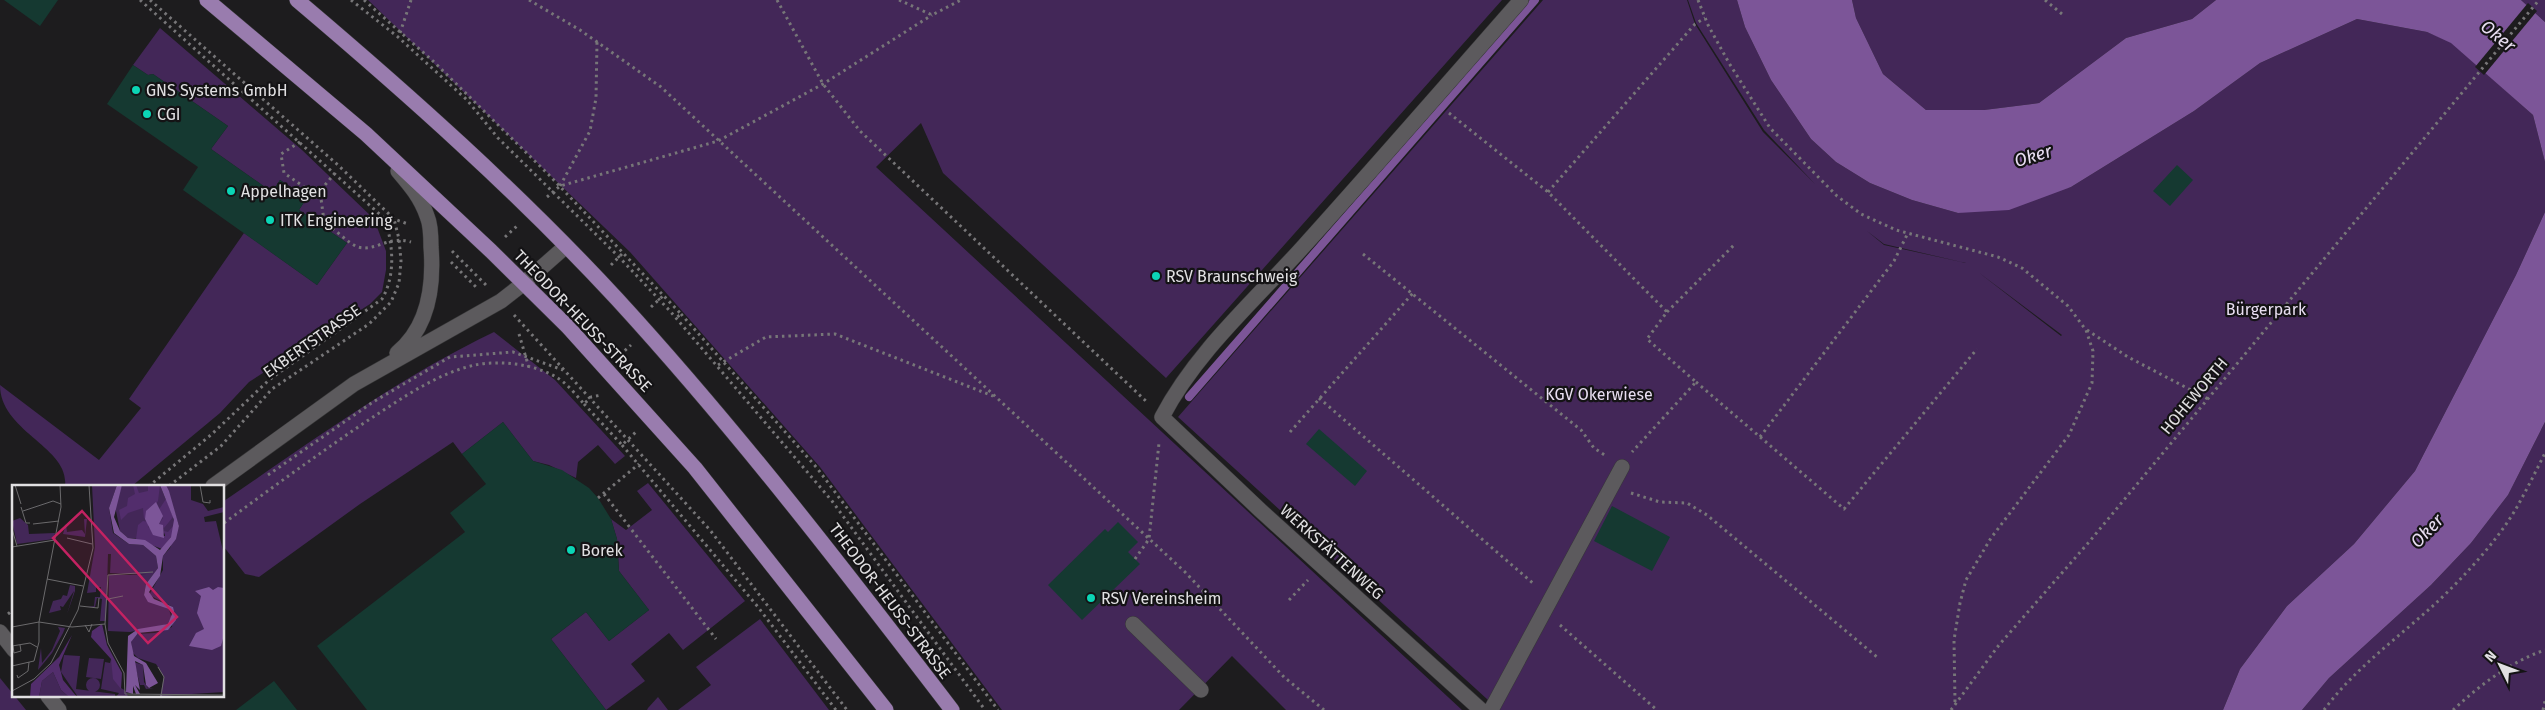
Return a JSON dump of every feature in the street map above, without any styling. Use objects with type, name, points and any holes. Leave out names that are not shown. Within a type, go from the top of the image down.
[{"type":"main road","name":"THEODOR-HEUSS-STRASSE","points":[[207,0],[366,134],[524,283],[606,368],[695,468],[886,710]]},
{"type":"main road","name":"THEODOR-HEUSS-STRASSE","points":[[297,0],[386,75],[532,212],[646,332],[766,470],[952,710]]},
{"type":"street","points":[[1162,417],[1174,395],[1213,344],[1303,247],[1521,0]]},
{"type":"street","points":[[214,485],[405,346],[416,333],[424,316],[433,268],[428,217],[416,192],[366,134]]},
{"type":"street","points":[[354,384],[501,301],[565,247]]},
{"type":"street","name":"WERKSTÄTTENWEG","points":[[1162,417],[1321,566],[1481,710]]},
{"type":"street","points":[[1491,710],[1619,474]]},
{"type":"street","points":[[1133,624],[1201,690]]},
{"type":"street","points":[[0,632],[12,647]]},
{"type":"path","points":[[140,0],[335,173],[385,220],[391,240],[391,276],[389,288],[382,299],[269,380],[212,434],[149,485]]},
{"type":"path","name":"EKBERTSTRASSE","points":[[150,0],[338,165],[394,219],[399,238],[401,261],[399,283],[391,302],[369,324],[272,389],[221,446],[169,485]]},
{"type":"path","points":[[364,0],[400,31],[560,186],[624,252],[724,362],[818,468],[998,710]]},
{"type":"path","points":[[398,37],[411,0]]},
{"type":"path","points":[[529,0],[597,42],[661,87],[1149,539],[1202,590],[1241,634],[1284,677],[1324,710]]},
{"type":"path","points":[[777,0],[823,84],[860,131],[1162,417]]},
{"type":"path","points":[[899,0],[932,15]]},
{"type":"path","points":[[847,710],[710,530],[472,268],[560,186],[718,141],[823,84],[932,15],[962,0]]},
{"type":"path","points":[[1698,0],[1705,18],[1729,63],[1770,128],[1837,196],[1861,214],[1896,230],[1998,257],[2022,268],[2068,306],[2086,330],[2094,351],[2092,383],[2069,435],[1991,538],[1966,580],[1954,640],[1955,702]]},
{"type":"path","points":[[2044,0],[2062,14]]},
{"type":"path","name":"HOHEWORTH","points":[[1951,710],[1955,702],[1999,646],[2208,399],[2539,0]]},
{"type":"path","points":[[1548,192],[1695,24],[1705,18]]},
{"type":"path","points":[[560,186],[590,131],[596,98],[597,42]]},
{"type":"path","points":[[1446,111],[1548,192],[1667,312]]},
{"type":"path","points":[[300,142],[281,154],[284,173],[297,184],[310,191],[320,191]]},
{"type":"path","points":[[335,173],[320,191],[324,221],[358,247],[371,247],[399,238],[416,244]]},
{"type":"path","points":[[543,181],[549,175]]},
{"type":"path","points":[[294,189],[297,184]]},
{"type":"path","points":[[1760,437],[1894,261],[1908,233]]},
{"type":"path","points":[[1734,246],[1667,312],[1647,339],[1844,509],[1977,349]]},
{"type":"path","points":[[606,269],[624,252]]},
{"type":"path","points":[[1362,254],[1413,293],[1581,430],[1594,448],[1619,474],[1629,492],[1660,502],[1687,503],[1707,515],[1877,657]]},
{"type":"path","points":[[456,265],[462,259]]},
{"type":"path","points":[[448,260],[456,265],[477,288]]},
{"type":"path","points":[[1290,432],[1413,293]]},
{"type":"path","points":[[646,311],[664,295]]},
{"type":"path","points":[[582,388],[670,311]]},
{"type":"path","points":[[676,318],[681,314]]},
{"type":"path","points":[[2086,330],[2128,357],[2208,399]]},
{"type":"path","points":[[519,334],[529,368]]},
{"type":"path","points":[[718,365],[766,337],[835,334],[995,397]]},
{"type":"path","points":[[262,478],[373,402],[450,357],[513,352],[566,371]]},
{"type":"path","points":[[225,522],[343,437],[402,398],[456,370],[477,365],[505,363],[529,368],[557,377],[622,445],[758,607],[836,710]]},
{"type":"path","points":[[1619,474],[1636,446],[1696,382]]},
{"type":"path","points":[[584,404],[591,397]]},
{"type":"path","points":[[1319,398],[1548,605],[1657,710]]},
{"type":"path","points":[[622,445],[641,428]]},
{"type":"path","points":[[2324,710],[2346,686],[2438,601],[2479,557],[2516,508],[2545,453]]},
{"type":"path","points":[[1135,559],[1149,539],[1158,458]]},
{"type":"path","points":[[598,498],[639,464]]},
{"type":"path","points":[[604,494],[716,639]]},
{"type":"path","points":[[1289,600],[1321,566]]},
{"type":"path","points":[[2453,710],[2499,673],[2529,655],[2545,650]]},
{"type":"path","points":[[2543,710],[2545,701]]},
{"type":"green space","points":[[368,0],[1502,0],[1166,378],[943,173],[921,123],[876,167],[1462,710],[1286,710],[1232,656],[1179,710],[1002,710],[820,467],[630,252]]},
{"type":"green space","points":[[1543,0],[1687,0],[1695,24],[1763,132],[1815,184],[1764,130],[1696,23],[1688,0],[1737,0],[1745,27],[1771,80],[1811,139],[1836,162],[1870,183],[1912,200],[1958,213],[2071,187],[2194,111],[2260,63],[2357,19],[2427,32],[2451,42],[2533,115],[2545,162],[2545,212],[2516,275],[2415,471],[2354,544],[2287,606],[2240,669],[2223,710],[1499,710],[1178,417]],"holes":[[[1867,231],[1884,244],[1966,263],[1884,245]],[[1978,272],[2062,335],[2061,336]]]},
{"type":"green space","points":[[1852,0],[2216,0],[2192,19],[2126,38],[2039,103],[1984,110],[1926,110],[1883,74],[1856,18]]},
{"type":"green space","points":[[2521,0],[2545,0],[2545,22]]},
{"type":"green space","points":[[160,28],[302,150],[374,219],[386,251],[386,270],[382,292],[370,304],[249,382],[220,413],[133,485],[65,485],[64,472],[57,460],[11,415],[3,401],[0,385],[99,460],[141,408],[129,399],[244,233],[317,285],[347,243],[299,210],[307,197],[280,180],[272,192],[211,149],[228,126],[153,74],[148,75],[133,65]]},
{"type":"green space","points":[[494,332],[555,380],[625,456],[615,464],[598,445],[578,462],[576,478],[549,465],[533,461],[503,422],[462,454],[453,442],[360,504],[259,577],[245,574],[225,548],[225,500],[356,411],[458,350]]},
{"type":"green space","points":[[2545,422],[2545,710],[2302,710],[2329,678],[2431,585],[2471,543],[2508,495]]},
{"type":"green space","points":[[648,483],[745,601],[683,650],[669,633],[631,664],[645,681],[606,710],[551,639],[586,612],[609,641],[649,610],[619,571],[617,539],[611,519],[626,530],[652,510],[637,491]]},
{"type":"green space","points":[[760,619],[829,710],[678,710],[711,685],[696,667]]},
{"type":"green space","points":[[0,678],[12,693],[12,698],[16,698],[26,710],[0,710]]},
{"type":"green space","points":[[658,697],[668,710],[647,710],[648,708]]},
{"type":"water","name":"Oker","points":[[1737,0],[1852,0],[1856,18],[1883,74],[1926,110],[1984,110],[2039,103],[2126,38],[2192,19],[2216,0],[2521,0],[2545,22],[2545,162],[2533,115],[2451,43],[2427,32],[2357,19],[2260,63],[2194,111],[2071,187],[2009,210],[1958,213],[1912,200],[1870,183],[1836,162],[1811,139],[1771,80],[1745,27]]},
{"type":"water","name":"Oker","points":[[2545,212],[2545,422],[2508,495],[2471,543],[2431,585],[2329,678],[2302,710],[2223,710],[2240,669],[2287,606],[2354,544],[2415,471],[2516,275]]},
{"type":"pier","points":[[2528,3],[2537,11],[2484,75],[2475,67]]},
{"type":"building","points":[[4,0],[58,0],[40,26]]},
{"type":"building","points":[[133,65],[148,75],[153,74],[228,126],[211,149],[272,192],[280,180],[307,198],[299,210],[347,243],[317,285],[183,190],[198,167],[107,104]]},
{"type":"building","points":[[2177,165],[2193,180],[2170,206],[2153,191]]},
{"type":"building","points":[[503,422],[533,461],[562,470],[589,488],[598,498],[611,519],[617,539],[619,571],[649,610],[609,641],[586,612],[551,639],[606,710],[367,710],[317,646],[465,532],[450,513],[486,484],[462,454]]},
{"type":"building","points":[[1319,429],[1367,471],[1355,486],[1306,444]]},
{"type":"building","points":[[1612,506],[1670,537],[1652,571],[1594,541]]},
{"type":"building","points":[[1118,522],[1138,542],[1128,552],[1140,564],[1082,620],[1048,585],[1105,529],[1108,532]]},
{"type":"building","points":[[274,681],[297,710],[236,710]]},
{"type":"waterway","points":[[1189,397],[1535,0]]},
{"type":"place","name":"GNS Systems GmbH","points":[[136,90]]},
{"type":"place","name":"CGI","points":[[147,114]]},
{"type":"place","name":"Appelhagen","points":[[231,191]]},
{"type":"place","name":"ITK Engineering","points":[[270,220]]},
{"type":"place","name":"RSV Braunschweig","points":[[1156,276]]},
{"type":"place","name":"Borek","points":[[571,550]]},
{"type":"place","name":"RSV Vereinsheim","points":[[1091,598]]},
{"type":"park label","name":"Bürgerpark","points":[[2266,309]]},
{"type":"park label","name":"KGV Okerwiese","points":[[1599,394]]}]
